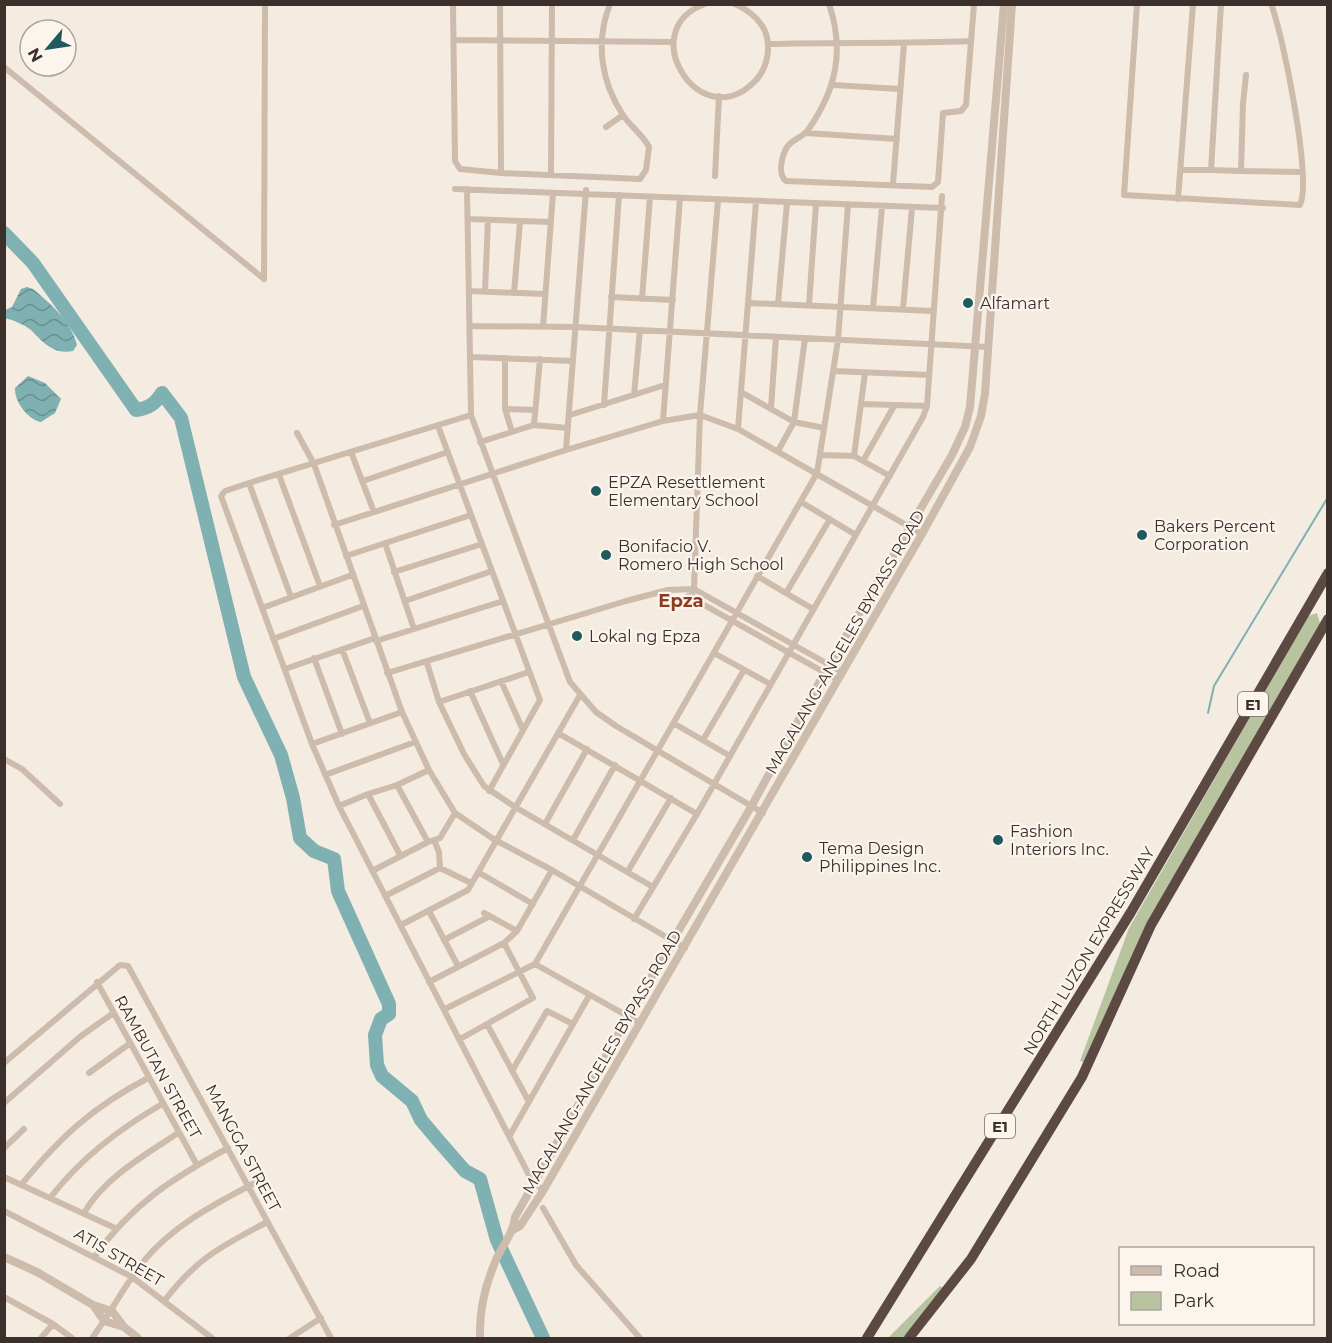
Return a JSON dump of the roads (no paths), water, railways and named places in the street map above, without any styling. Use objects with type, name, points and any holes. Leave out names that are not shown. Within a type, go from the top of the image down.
[{"type":"highway","name":"NORTH LUZON EXPRESSWAY","points":[[867,1338],[1131,912],[1328,573]]},
{"type":"highway","name":"E1","points":[[909,1338],[971,1259],[1082,1077],[1151,925],[1328,619]]},
{"type":"street","points":[[4,67],[264,279],[265,4]]},
{"type":"street","points":[[453,4],[455,161],[460,169],[551,176],[643,177],[649,147],[623,115],[610,93],[603,71],[602,40],[610,4]]},
{"type":"street","points":[[500,4],[501,173]]},
{"type":"street","points":[[551,176],[552,4]]},
{"type":"street","points":[[705,4],[682,21],[673,42],[675,62],[682,76],[704,93],[719,96],[731,95],[751,86],[761,74],[767,58],[768,44],[757,18],[735,4]]},
{"type":"street","points":[[829,4],[838,41],[838,58],[833,86],[825,104],[806,133],[793,141],[786,150],[780,173],[786,181],[932,187],[938,182],[943,113],[961,111],[966,105],[974,4]]},
{"type":"street","name":"MAGALANG-ANGELES BYPASS ROAD","points":[[480,1338],[484,1296],[497,1259],[512,1232],[515,1217],[671,941],[751,807],[825,672],[952,455],[965,427],[971,399],[1004,4]]},
{"type":"street","name":"MAGALANG-ANGELES BYPASS ROAD","points":[[512,1232],[520,1226],[543,1191],[685,948],[922,534],[976,432],[985,394],[1012,4]]},
{"type":"street","points":[[1137,4],[1123,192],[1127,196],[1300,205],[1302,172],[1284,46],[1271,4]]},
{"type":"street","points":[[1179,199],[1193,4]]},
{"type":"street","points":[[1211,170],[1221,4]]},
{"type":"street","points":[[454,40],[673,42]]},
{"type":"street","points":[[768,44],[838,41],[904,44],[971,41]]},
{"type":"street","points":[[893,184],[904,44]]},
{"type":"street","points":[[1241,171],[1246,75]]},
{"type":"street","points":[[833,86],[900,89]]},
{"type":"street","points":[[716,176],[719,96]]},
{"type":"street","points":[[606,128],[623,115]]},
{"type":"street","points":[[806,133],[897,139]]},
{"type":"street","points":[[1181,170],[1302,172]]},
{"type":"street","points":[[455,189],[586,192],[756,202],[943,208]]},
{"type":"street","points":[[467,189],[471,415],[566,674],[580,695],[616,726],[763,813]]},
{"type":"street","points":[[566,450],[586,192]]},
{"type":"street","points":[[543,327],[553,193]]},
{"type":"street","points":[[604,405],[619,195]]},
{"type":"street","points":[[634,919],[698,814],[788,651],[874,505],[927,406],[943,208],[942,196]]},
{"type":"street","points":[[642,298],[650,197]]},
{"type":"street","points":[[663,421],[680,198]]},
{"type":"street","points":[[690,598],[694,589],[700,415],[718,200]]},
{"type":"street","points":[[738,429],[756,202]]},
{"type":"street","points":[[778,304],[787,203]]},
{"type":"street","points":[[809,305],[816,204]]},
{"type":"street","points":[[445,1009],[535,964],[642,782],[736,610],[817,473],[838,340],[848,204]]},
{"type":"street","points":[[873,308],[882,207]]},
{"type":"street","points":[[903,309],[912,208]]},
{"type":"street","points":[[468,219],[550,222]]},
{"type":"street","points":[[485,291],[488,220]]},
{"type":"street","points":[[514,293],[520,222]]},
{"type":"street","points":[[469,291],[544,294]]},
{"type":"street","points":[[611,297],[673,300]]},
{"type":"street","points":[[748,303],[934,310]]},
{"type":"street","points":[[470,326],[576,327],[988,347]]},
{"type":"street","points":[[634,395],[640,330]]},
{"type":"street","points":[[771,408],[776,337]]},
{"type":"street","points":[[778,451],[794,422],[805,338]]},
{"type":"street","points":[[471,357],[573,361]]},
{"type":"street","points":[[506,358],[505,409],[512,432]]},
{"type":"street","points":[[534,424],[540,359]]},
{"type":"street","points":[[834,371],[929,375]]},
{"type":"street","points":[[854,456],[865,373]]},
{"type":"street","points":[[570,415],[665,386]]},
{"type":"street","points":[[741,392],[794,422],[824,428]]},
{"type":"street","points":[[862,404],[927,406]]},
{"type":"street","points":[[863,461],[894,406]]},
{"type":"street","points":[[505,409],[535,410]]},
{"type":"street","points":[[471,415],[249,483],[225,491],[221,496],[312,744],[339,807],[534,1184],[543,1191]]},
{"type":"street","points":[[334,525],[566,450],[663,421],[700,415],[738,429],[922,534]]},
{"type":"street","points":[[480,442],[534,424],[568,428]]},
{"type":"street","points":[[438,426],[540,700],[489,791]]},
{"type":"street","points":[[297,433],[314,464],[402,712],[429,770],[455,813],[495,840],[552,870],[685,948]]},
{"type":"street","points":[[351,452],[374,512]]},
{"type":"street","points":[[363,481],[448,452]]},
{"type":"street","points":[[820,455],[854,456],[890,476]]},
{"type":"street","points":[[279,475],[320,586]]},
{"type":"street","points":[[249,483],[291,597]]},
{"type":"street","points":[[801,502],[856,535]]},
{"type":"street","points":[[346,556],[471,515]]},
{"type":"street","points":[[786,593],[830,519]]},
{"type":"street","points":[[385,543],[414,629]]},
{"type":"street","points":[[394,572],[482,544]]},
{"type":"street","points":[[405,601],[492,571]]},
{"type":"street","points":[[262,608],[352,575]]},
{"type":"street","points":[[757,576],[813,609]]},
{"type":"street","points":[[681,589],[690,598],[732,618],[838,680]]},
{"type":"street","points":[[387,673],[427,663],[626,601],[681,589],[694,589],[736,610],[842,672]]},
{"type":"street","points":[[285,669],[342,649],[503,601]]},
{"type":"street","points":[[273,639],[363,606]]},
{"type":"street","points":[[342,649],[370,723]]},
{"type":"street","points":[[714,653],[770,684]]},
{"type":"street","points":[[314,658],[342,734]]},
{"type":"street","points":[[427,663],[439,702],[464,754],[489,791],[653,887]]},
{"type":"street","points":[[703,740],[744,670]]},
{"type":"street","points":[[439,702],[529,672]]},
{"type":"street","points":[[501,681],[523,730]]},
{"type":"street","points":[[470,691],[503,764]]},
{"type":"street","points":[[401,926],[465,893],[580,695]]},
{"type":"street","points":[[312,744],[402,712]]},
{"type":"street","points":[[675,724],[730,756]]},
{"type":"street","points":[[558,733],[698,814]]},
{"type":"street","points":[[325,775],[415,742]]},
{"type":"street","points":[[545,824],[587,749]]},
{"type":"street","points":[[4,759],[22,769],[60,804]]},
{"type":"street","points":[[573,840],[615,765]]},
{"type":"street","points":[[339,807],[429,770]]},
{"type":"street","points":[[397,785],[439,852],[440,867]]},
{"type":"street","points":[[368,794],[400,855]]},
{"type":"street","points":[[628,871],[670,798]]},
{"type":"street","points":[[372,871],[400,855],[441,838],[455,813]]},
{"type":"street","points":[[440,867],[471,884]]},
{"type":"street","points":[[386,896],[440,867]]},
{"type":"street","points":[[429,982],[504,943],[517,931],[552,870]]},
{"type":"street","points":[[478,872],[533,903]]},
{"type":"street","points":[[429,911],[458,966]]},
{"type":"street","points":[[444,940],[487,914],[517,931]]},
{"type":"street","points":[[460,1039],[533,998],[504,943]]},
{"type":"street","name":"MANGGA STREET","points":[[97,982],[120,965],[124,964],[132,969],[331,1338]]},
{"type":"street","points":[[535,964],[640,1023]]},
{"type":"street","points":[[4,1063],[97,982]]},
{"type":"street","name":"RAMBUTAN STREET","points":[[97,982],[112,1014],[197,1165]]},
{"type":"street","points":[[510,1135],[589,996]]},
{"type":"street","points":[[512,1071],[547,1011],[573,1024]]},
{"type":"street","points":[[4,1103],[81,1036],[112,1014]]},
{"type":"street","points":[[487,1024],[528,1102]]},
{"type":"street","points":[[89,1073],[129,1044]]},
{"type":"street","points":[[21,1185],[80,1120],[114,1096],[148,1078]]},
{"type":"street","points":[[50,1198],[71,1172],[99,1146],[162,1104]]},
{"type":"street","points":[[4,1148],[24,1129]]},
{"type":"street","points":[[84,1213],[101,1192],[126,1170],[178,1133]]},
{"type":"street","points":[[95,1256],[115,1228],[148,1196],[228,1148]]},
{"type":"street","points":[[4,1177],[115,1228]]},
{"type":"street","points":[[92,1338],[112,1311],[132,1277],[163,1240],[191,1218],[264,1178]]},
{"type":"street","points":[[543,1208],[576,1265],[640,1338]]},
{"type":"street","name":"ATIS STREET","points":[[4,1211],[132,1277],[212,1338]]},
{"type":"street","points":[[165,1300],[183,1277],[206,1256],[267,1222]]},
{"type":"street","points":[[4,1257],[37,1272],[93,1305],[112,1311],[124,1327],[138,1338]]},
{"type":"street","points":[[4,1297],[72,1338]]},
{"type":"street","points":[[93,1305],[104,1321],[124,1327]]},
{"type":"street","points":[[290,1338],[321,1318]]},
{"type":"street","points":[[41,1338],[52,1324]]},
{"type":"water","points":[[27,287],[33,289],[60,314],[74,336],[77,345],[73,351],[54,349],[28,328],[5,318],[5,310],[12,307],[21,289]]},
{"type":"water","points":[[28,376],[45,383],[61,399],[55,413],[41,422],[27,414],[19,404],[15,393],[15,388]]},
{"type":"waterway","points":[[4,233],[33,263],[136,410],[151,405],[162,393],[181,418],[244,677],[281,755],[293,798],[300,838],[314,851],[334,859],[338,891],[389,1004],[389,1014],[381,1019],[375,1035],[377,1065],[382,1076],[412,1101],[421,1120],[465,1171],[480,1179],[497,1240],[543,1338]]},
{"type":"waterway","points":[[1208,713],[1214,686],[1328,497]]},
{"type":"place","name":"Alfamart","points":[[968,303]]},
{"type":"place","name":"EPZA Resettlement Elementary School","points":[[596,491]]},
{"type":"place","name":"Bakers Percent Corporation","points":[[1142,535]]},
{"type":"place","name":"Bonifacio V. Romero High School","points":[[606,555]]},
{"type":"place","name":"Lokal ng Epza","points":[[577,636]]},
{"type":"place","name":"Fashion Interiors Inc.","points":[[998,840]]},
{"type":"place","name":"Tema Design Philippines Inc.","points":[[807,857]]},
{"type":"district","name":"Epza","points":[[681,601]]}]
